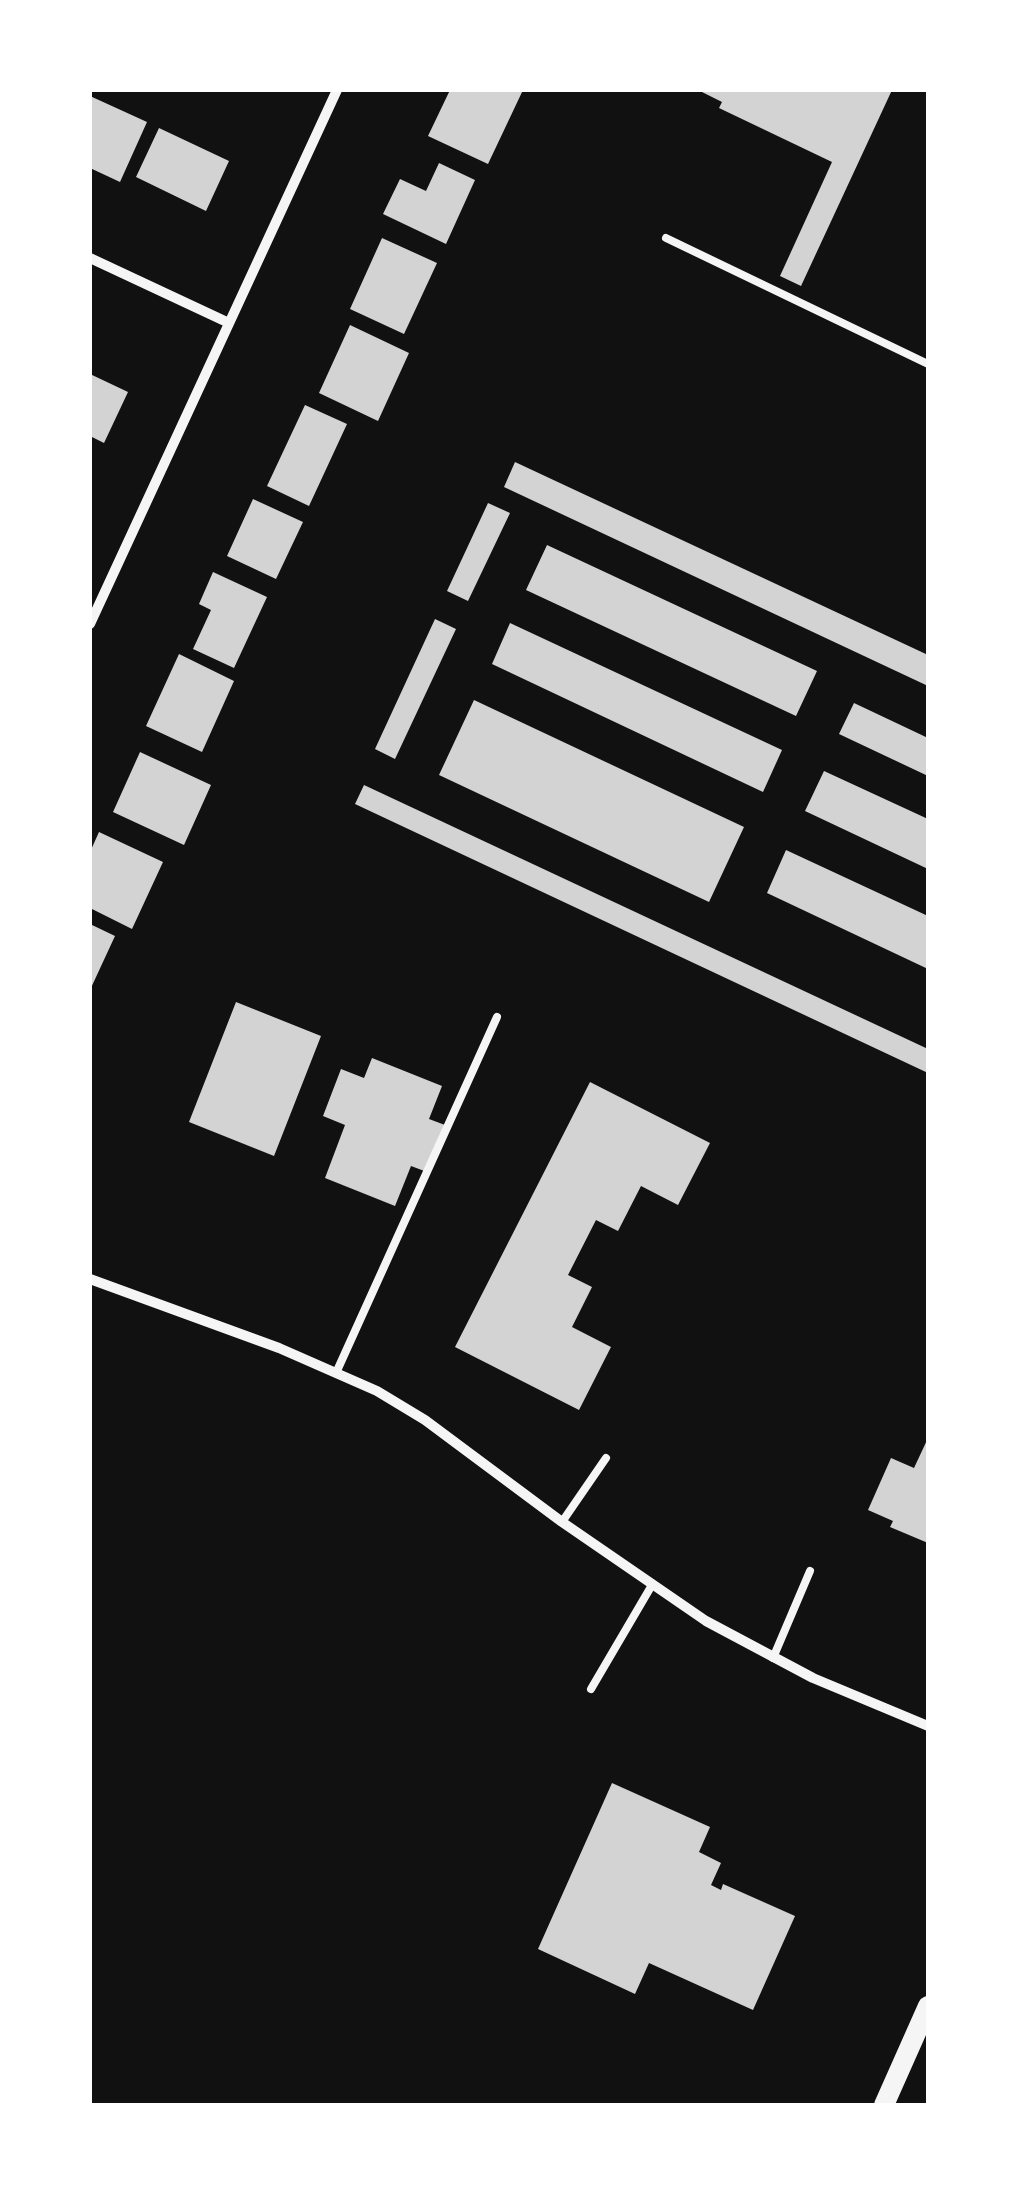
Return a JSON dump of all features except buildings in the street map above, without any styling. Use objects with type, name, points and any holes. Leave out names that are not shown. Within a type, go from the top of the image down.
[{"type":"main road","points":[[884,2105],[928,2006]]},
{"type":"street","points":[[90,624],[337,90]]},
{"type":"street","points":[[90,258],[229,322]]},
{"type":"street","points":[[90,1279],[279,1348],[377,1392],[425,1420],[562,1522],[706,1621],[773,1658],[928,1726]]},
{"type":"lane","points":[[666,238],[928,364]]},
{"type":"lane","points":[[336,1373],[497,1018]]},
{"type":"lane","points":[[562,1522],[606,1458]]},
{"type":"lane","points":[[773,1658],[810,1571]]},
{"type":"lane","points":[[591,1689],[652,1586]]}]
